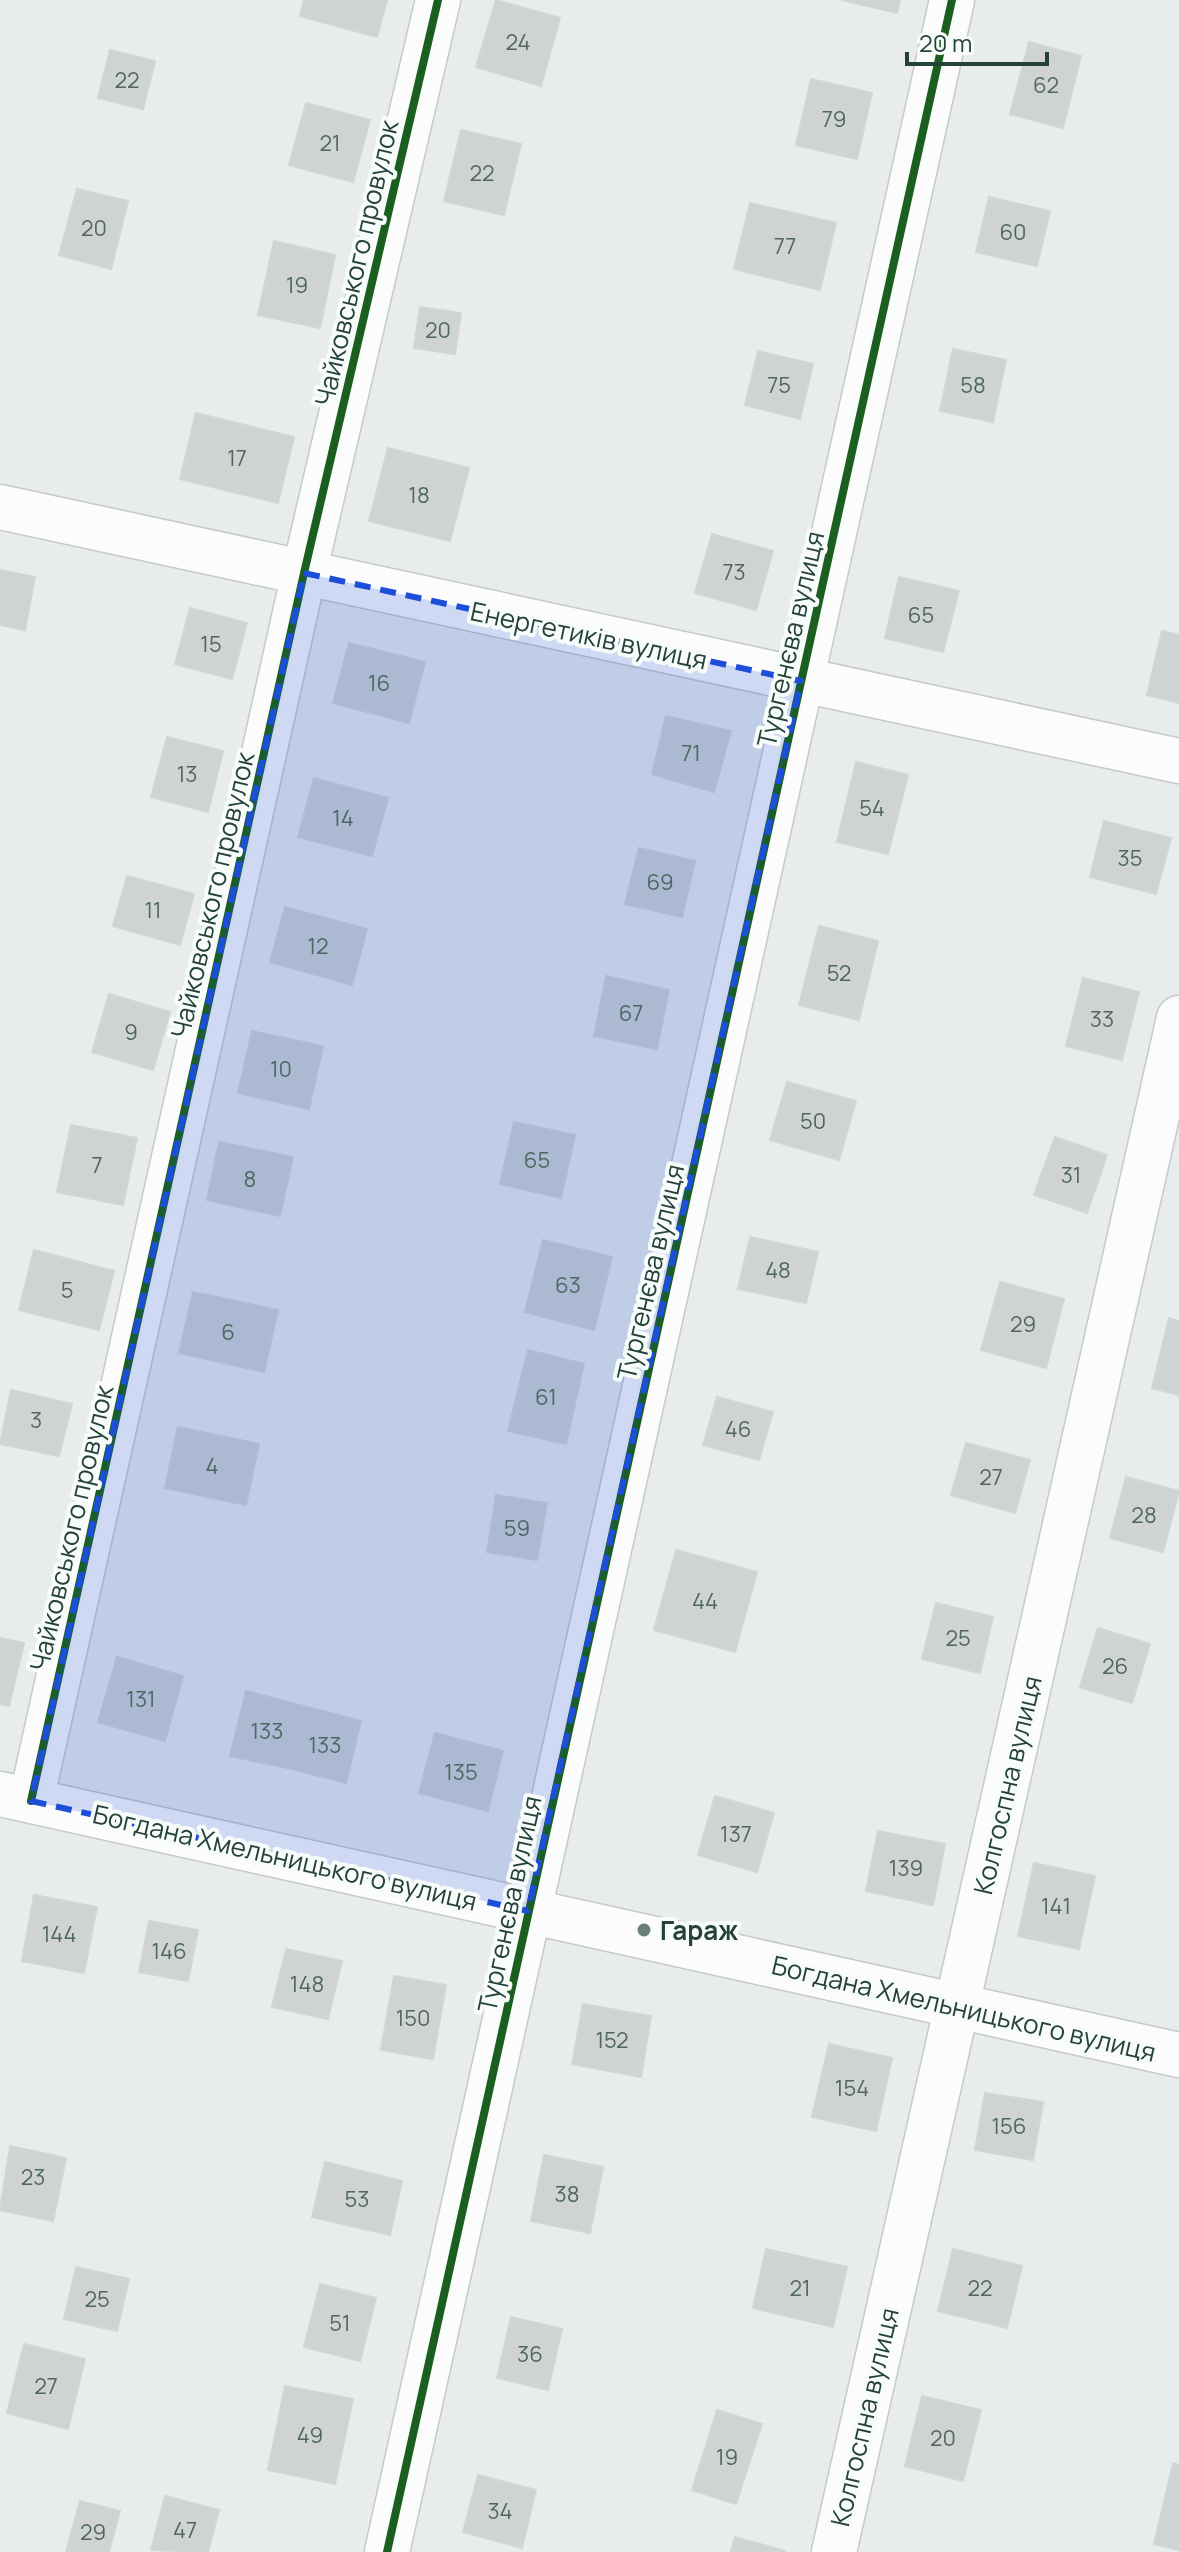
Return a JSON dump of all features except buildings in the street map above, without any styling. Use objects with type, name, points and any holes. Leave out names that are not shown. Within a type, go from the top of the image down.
[{"type":"street","name":"Чайковського провулок","points":[[15,1797],[438,0]]},
{"type":"street","name":"Тургенєва вулиця","points":[[387,2552],[952,0]]},
{"type":"street","name":"Енергетиків вулиця","points":[[0,507],[1179,761]]},
{"type":"street","name":"Колгоспна вулиця","points":[[834,2552],[1179,1018]]},
{"type":"street","name":"Богдана Хмельницького вулиця","points":[[15,1797],[1179,2055]]},
{"type":"highlighted area","points":[[304,573],[801,681],[528,1911],[31,1801]]},
{"type":"cycle path","points":[[31,1801],[304,573],[438,0]]},
{"type":"cycle path","points":[[387,2552],[952,0]]},
{"type":"place","name":"Гараж","points":[[644,1930]]}]
